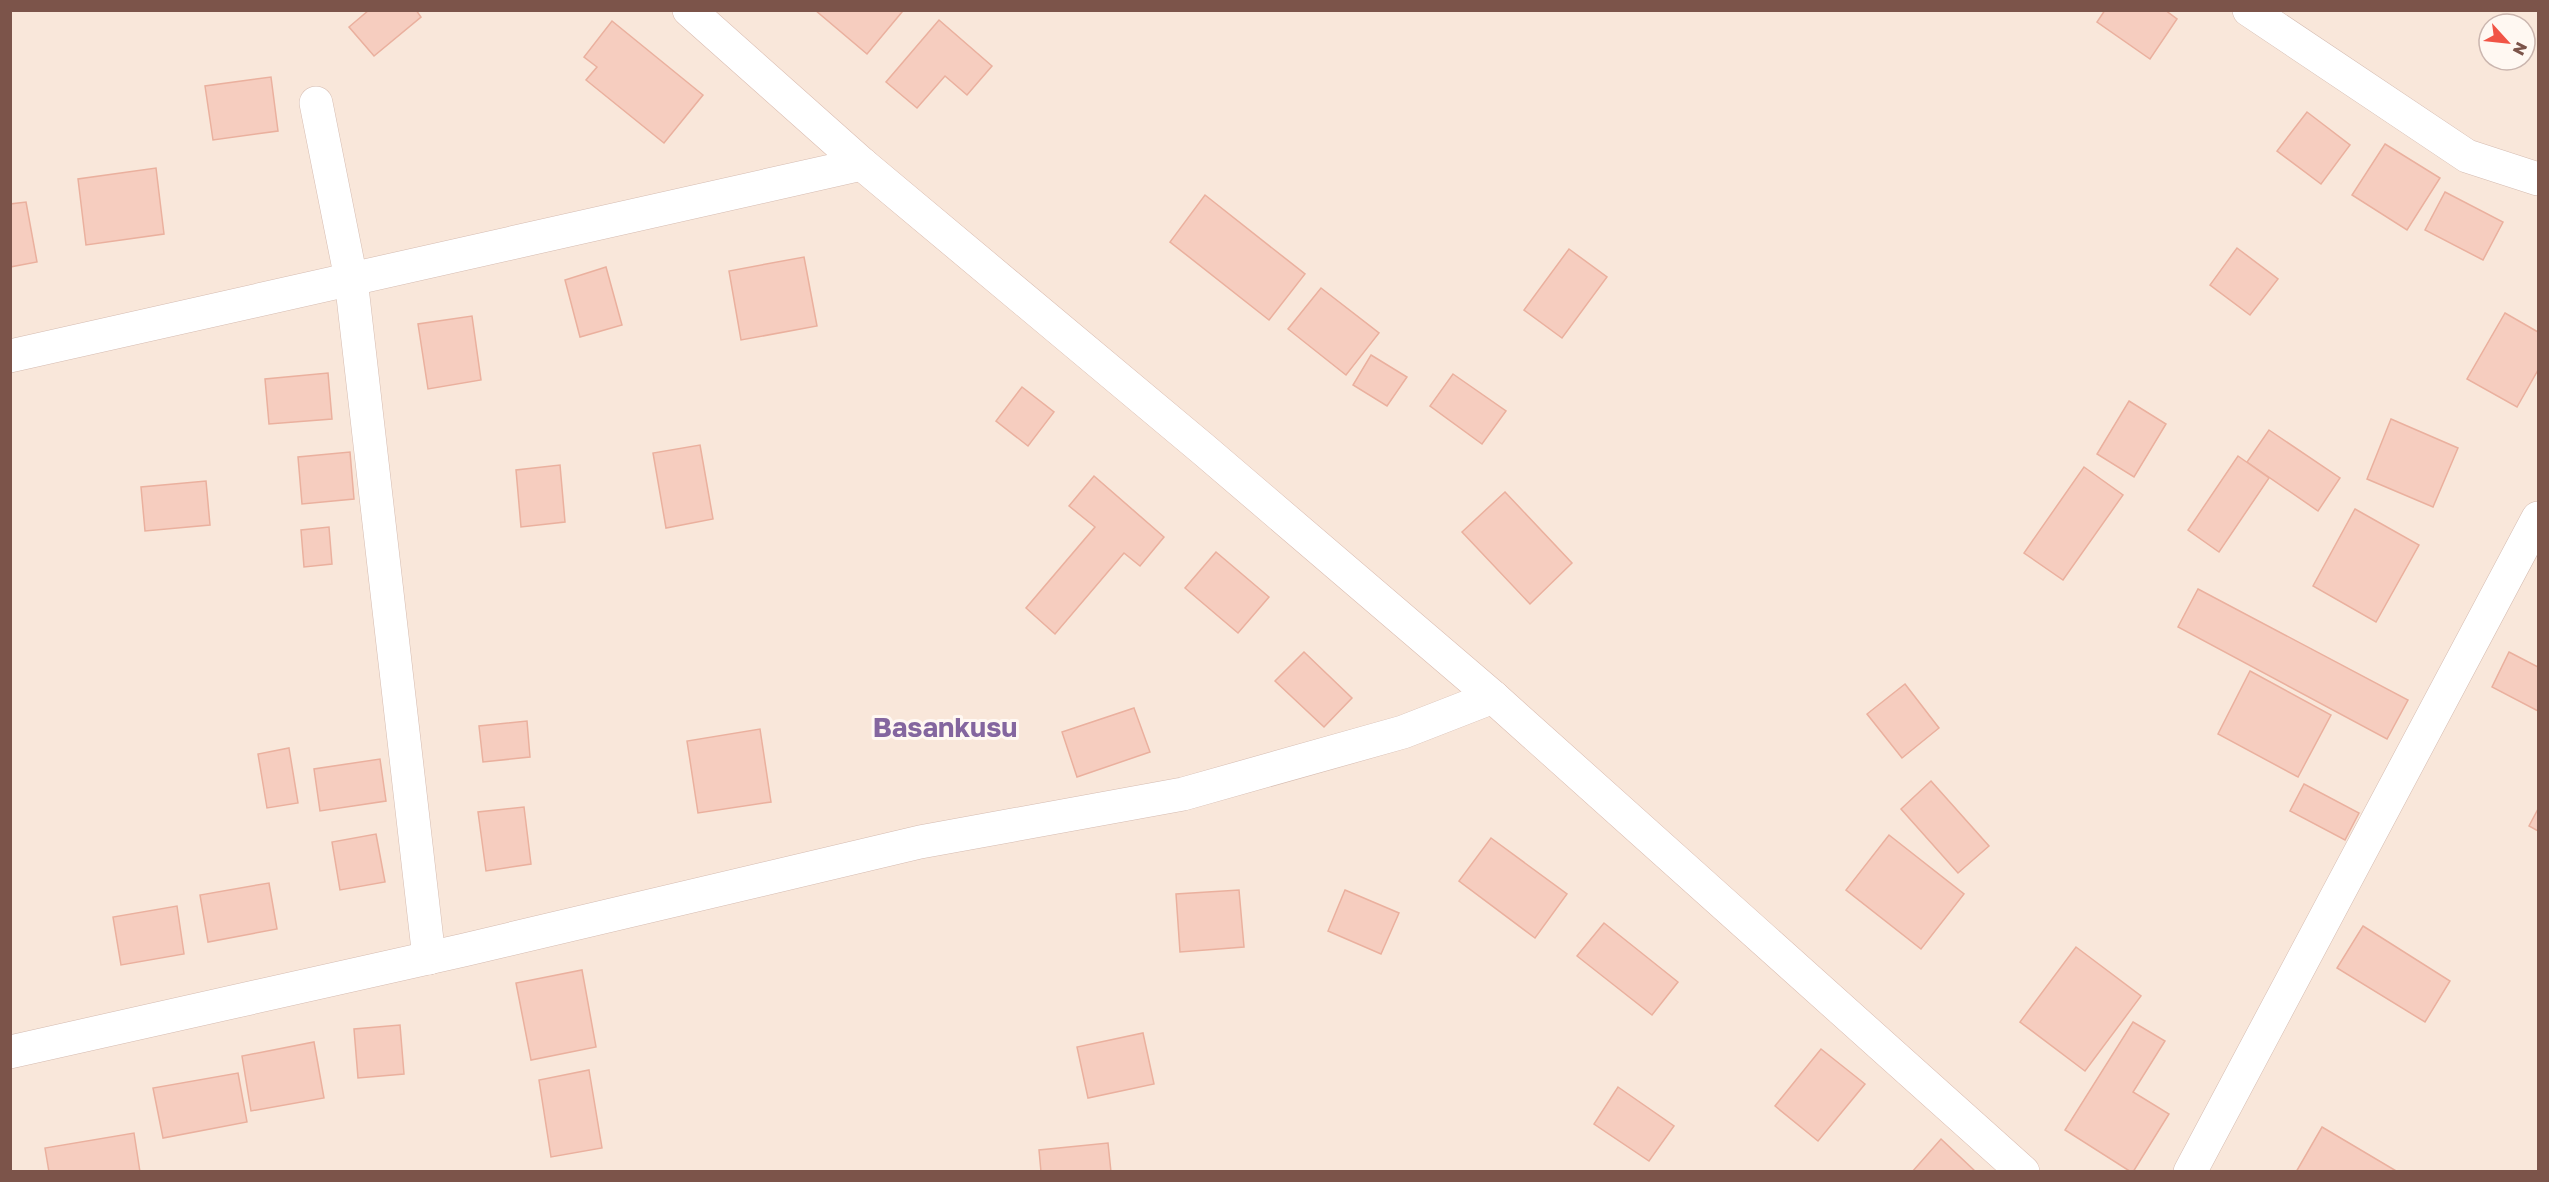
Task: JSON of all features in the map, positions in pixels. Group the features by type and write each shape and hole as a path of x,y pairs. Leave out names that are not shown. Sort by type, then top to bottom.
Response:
{"street":[{"path":"2249,10 2467,156 2538,179"},
{"path":"697,13 861,164 1203,449 1493,697 2023,1172"},
{"path":"316,103 351,279 429,958"},
{"path":"10,356 861,164"},
{"path":"2190,1172 2538,518"},
{"path":"10,1052 429,958 920,842 1183,794 1403,732 1493,697"}],"shaded area":[{"path":"11,11 2538,11 2538,1171 11,1171"}],"building":[{"path":"369,10 416,10 421,17 374,56 349,27"},
{"path":"815,10 900,10 902,12 867,54"},
{"path":"2105,10 2165,10 2177,19 2150,59 2097,22"},
{"path":"939,20 992,66 967,95 945,76 917,108 886,82"},
{"path":"612,21 703,95 664,143 586,80 597,67 584,57"},
{"path":"271,77 278,131 213,140 205,86"},
{"path":"2307,112 2350,145 2321,184 2277,151"},
{"path":"2385,144 2440,178 2407,230 2352,195"},
{"path":"156,168 164,234 86,245 78,179"},
{"path":"2445,192 2503,222 2483,260 2425,230"},
{"path":"1205,195 1305,274 1269,320 1170,242"},
{"path":"26,202 37,262 10,267 10,204"},
{"path":"2237,248 2278,279 2250,315 2210,285"},
{"path":"1569,249 1607,277 1562,338 1524,310"},
{"path":"804,257 817,326 741,340 729,271"},
{"path":"606,267 622,325 580,337 565,280"},
{"path":"1321,288 1379,333 1346,375 1288,329"},
{"path":"2505,313 2538,332 2538,370 2517,407 2467,379"},
{"path":"472,316 481,380 428,389 418,324"},
{"path":"1371,355 1407,377 1387,406 1353,385"},
{"path":"328,373 332,419 269,424 265,379"},
{"path":"1453,374 1506,411 1482,444 1430,406"},
{"path":"1022,387 1054,412 1028,446 996,421"},
{"path":"2129,401 2166,424 2134,477 2097,454"},
{"path":"2391,419 2458,448 2433,507 2367,479"},
{"path":"2269,430 2340,478 2318,511 2247,462"},
{"path":"700,445 713,519 666,528 653,453"},
{"path":"350,452 354,499 302,504 298,457"},
{"path":"2238,456 2269,478 2219,552 2188,530"},
{"path":"560,465 565,522 521,527 516,470"},
{"path":"2084,467 2123,495 2063,580 2024,553"},
{"path":"1094,476 1164,537 1140,566 1124,553 1055,634 1026,608 1095,527 1069,506"},
{"path":"206,481 210,525 145,531 141,487"},
{"path":"1505,492 1572,563 1530,604 1462,532"},
{"path":"2355,509 2419,545 2376,622 2313,586"},
{"path":"329,527 332,564 304,567 301,530"},
{"path":"1216,552 1269,597 1238,633 1185,588"},
{"path":"2198,589 2408,700 2387,739 2178,627"},
{"path":"1304,652 1352,698 1324,727 1275,681"},
{"path":"2509,652 2538,667 2538,711 2492,687"},
{"path":"2250,671 2331,715 2298,777 2218,734"},
{"path":"1905,684 1939,728 1902,758 1867,714"},
{"path":"1134,708 1150,752 1077,777 1062,732"},
{"path":"527,721 530,757 483,762 479,726"},
{"path":"760,729 771,802 698,813 687,741"},
{"path":"289,748 298,803 267,808 258,754"},
{"path":"380,759 386,801 320,811 314,769"},
{"path":"1931,781 1989,846 1958,873 1901,809"},
{"path":"2304,784 2359,813 2345,840 2290,811"},
{"path":"524,807 531,864 486,871 478,812"},
{"path":"2538,809 2538,831 2529,826"},
{"path":"376,834 385,882 340,890 332,842"},
{"path":"1889,835 1964,894 1921,949 1846,890"},
{"path":"1491,838 1567,894 1535,938 1459,881"},
{"path":"269,883 277,929 208,942 200,895"},
{"path":"1239,890 1244,947 1180,952 1176,894"},
{"path":"1345,890 1399,913 1381,954 1328,931"},
{"path":"177,906 184,954 121,965 113,917"},
{"path":"1604,923 1678,982 1652,1015 1577,956"},
{"path":"2363,926 2450,981 2425,1022 2337,968"},
{"path":"2076,947 2141,996 2085,1071 2020,1022"},
{"path":"582,970 596,1047 531,1060 516,983"},
{"path":"2133,1022 2165,1041 2133,1092 2169,1114 2131,1172 2065,1130"},
{"path":"400,1025 404,1074 358,1078 354,1029"},
{"path":"1143,1033 1154,1084 1088,1098 1077,1047"},
{"path":"314,1042 324,1098 251,1111 242,1056"},
{"path":"1821,1049 1865,1084 1818,1141 1775,1106"},
{"path":"589,1070 602,1148 551,1157 539,1080"},
{"path":"238,1073 247,1122 163,1138 153,1088"},
{"path":"1618,1087 1674,1126 1649,1161 1594,1124"},
{"path":"2322,1127 2398,1172 2296,1172"},
{"path":"134,1133 140,1172 49,1172 45,1148"},
{"path":"1941,1139 1976,1172 1912,1172"},
{"path":"1108,1143 1111,1172 1041,1172 1039,1150"}],"district":[{"name":"Basankusu","path":"945,728"}]}
